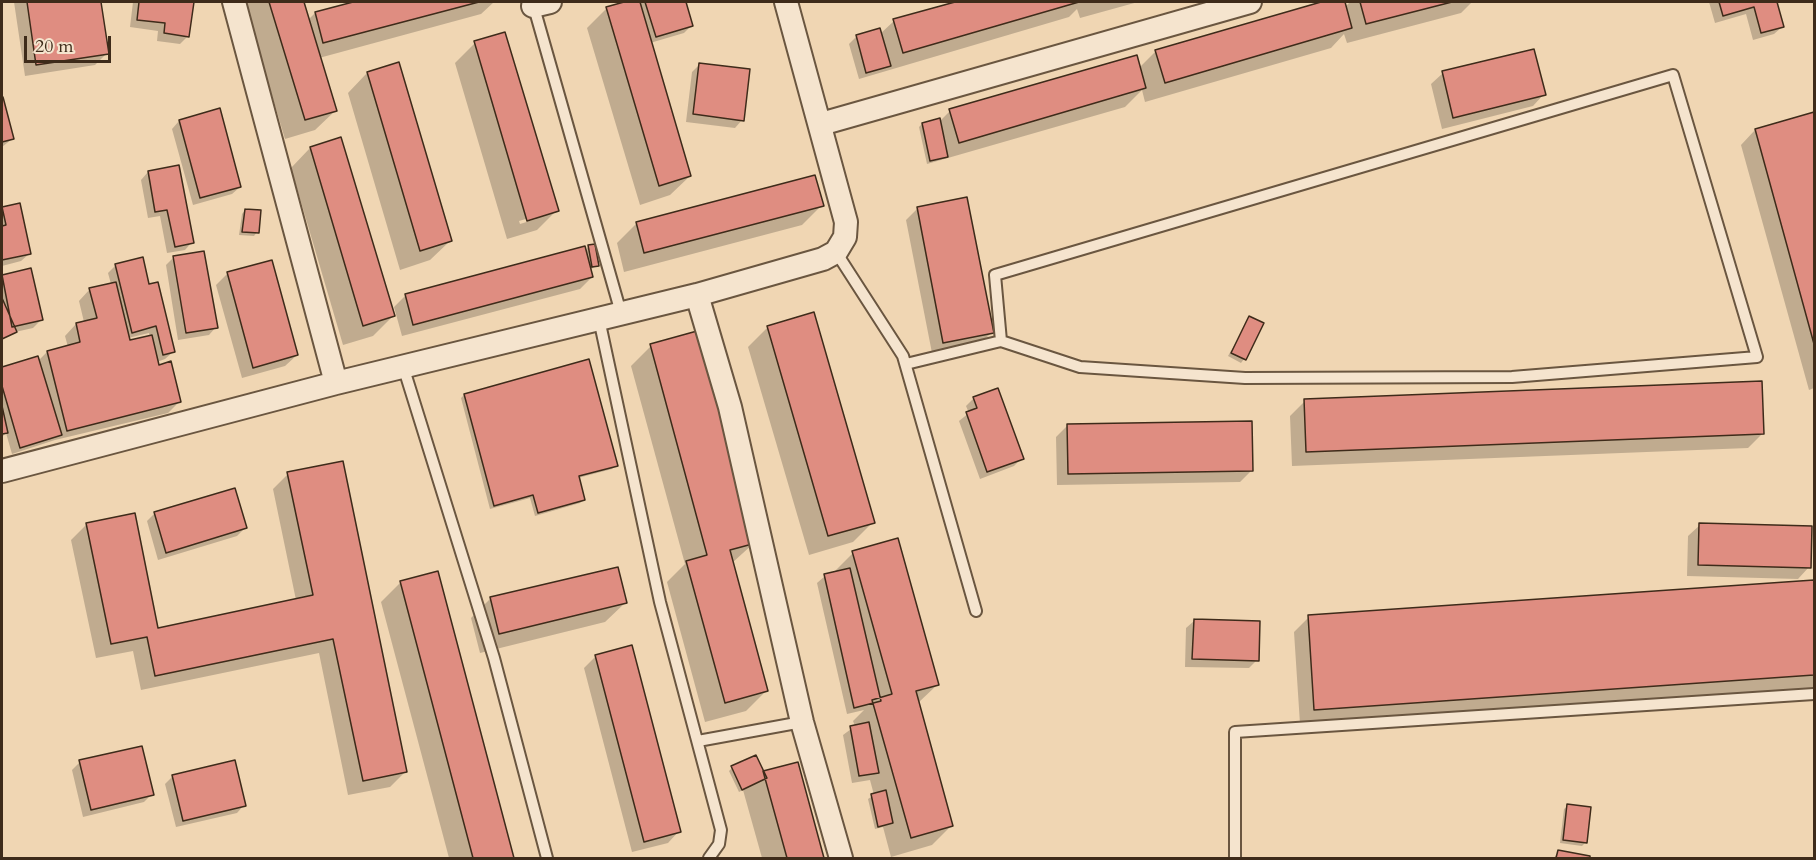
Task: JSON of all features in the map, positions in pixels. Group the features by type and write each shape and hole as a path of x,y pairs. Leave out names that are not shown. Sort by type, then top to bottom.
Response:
{"street":[{"path":"234,2 336,383"},
{"path":"2,471 403,366 697,296 823,259 836,252 845,237 846,222 786,2"},
{"path":"820,124 1250,2"},
{"path":"697,296 730,407 802,722 841,858"}],"lane":[{"path":"538,3 621,313"},
{"path":"906,364 1001,341 1080,367 1245,378 1512,377 1757,357 1674,75 995,274 1001,341"},
{"path":"836,252 906,364 976,611"},
{"path":"598,319 660,602 721,830 719,844 710,858"},
{"path":"403,366 494,657 547,858"},
{"path":"1236,858 1235,732 1815,694"},
{"path":"698,741 802,722"},
{"path":"719,844 724,858"}],"building":[{"path":"27,2 101,2 109,54 36,65"},
{"path":"139,2 194,2 189,37 164,33 165,23 137,20"},
{"path":"269,2 304,2 337,111 305,120"},
{"path":"353,2 479,2 323,43 315,12"},
{"path":"624,2 640,2 691,176 659,186 606,7"},
{"path":"645,2 686,2 693,26 656,37"},
{"path":"955,2 1079,2 903,53 893,19"},
{"path":"1321,2 1345,2 1352,28 1165,83 1155,50"},
{"path":"1360,2 1452,2 1366,24"},
{"path":"1719,2 1777,2 1784,27 1761,33 1754,7 1723,16"},
{"path":"880,28 891,66 866,73 856,35"},
{"path":"505,32 559,211 527,221 474,41"},
{"path":"1534,49 1546,95 1453,118 1442,71"},
{"path":"1137,55 1146,88 959,143 949,109"},
{"path":"399,62 452,241 420,251 367,72"},
{"path":"699,63 750,69 744,121 693,114"},
{"path":"2,98 14,139 2,142"},
{"path":"220,108 241,187 200,198 179,120"},
{"path":"1814,112 1814,344 1755,129"},
{"path":"940,118 948,157 930,161 922,123"},
{"path":"341,137 395,316 363,326 310,147"},
{"path":"179,165 194,243 175,247 167,210 155,212 148,171"},
{"path":"815,175 824,206 644,253 636,222"},
{"path":"967,197 994,333 943,343 917,207"},
{"path":"20,203 31,254 2,260 2,226 6,225 2,207"},
{"path":"245,209 261,210 259,233 242,232"},
{"path":"595,244 599,266 592,267 588,245"},
{"path":"585,246 593,277 413,325 405,294"},
{"path":"204,251 218,328 186,333 173,256"},
{"path":"143,257 149,284 158,282 175,352 163,355 156,326 132,333 115,264"},
{"path":"272,260 298,355 253,368 227,272"},
{"path":"31,268 43,320 12,327 2,275"},
{"path":"116,282 130,340 152,335 159,365 171,361 181,402 67,431 47,351 80,342 76,323 97,318 89,288"},
{"path":"2,298 17,332 2,339"},
{"path":"814,312 875,523 828,536 767,326"},
{"path":"1249,316 1264,323 1246,360 1231,353"},
{"path":"697,331 756,543 730,550 768,691 725,703 686,561 707,555 650,344"},
{"path":"38,356 62,435 20,448 2,386 2,367"},
{"path":"589,359 618,466 579,476 585,500 538,513 533,495 494,506 464,394"},
{"path":"1762,381 1764,434 1306,452 1304,399"},
{"path":"998,388 1024,459 987,472 966,412 977,408 973,397"},
{"path":"2,406 8,433 2,434"},
{"path":"1252,421 1253,471 1068,474 1067,424"},
{"path":"343,461 407,772 363,781 333,639 155,676 147,637 111,644 86,523 135,513 158,628 313,595 287,472"},
{"path":"235,488 247,528 166,553 154,512"},
{"path":"1699,523 1812,526 1811,568 1698,565"},
{"path":"898,538 939,685 916,691 953,826 911,838 872,700 892,694 852,551"},
{"path":"618,567 627,603 499,634 490,597"},
{"path":"850,568 881,701 854,708 824,574"},
{"path":"438,571 514,858 473,858 400,581"},
{"path":"1814,580 1814,675 1314,710 1308,615"},
{"path":"1194,619 1260,621 1259,661 1192,659"},
{"path":"632,645 681,832 644,842 595,655"},
{"path":"869,722 879,773 859,776 850,726"},
{"path":"142,746 154,795 91,810 79,760"},
{"path":"756,755 767,778 742,790 731,766"},
{"path":"235,760 246,806 183,821 172,775"},
{"path":"798,762 824,858 787,858 763,771"},
{"path":"886,790 893,823 878,827 871,794"},
{"path":"1567,804 1591,807 1587,843 1563,840"},
{"path":"1558,850 1590,856 1590,858 1556,858"}]}
